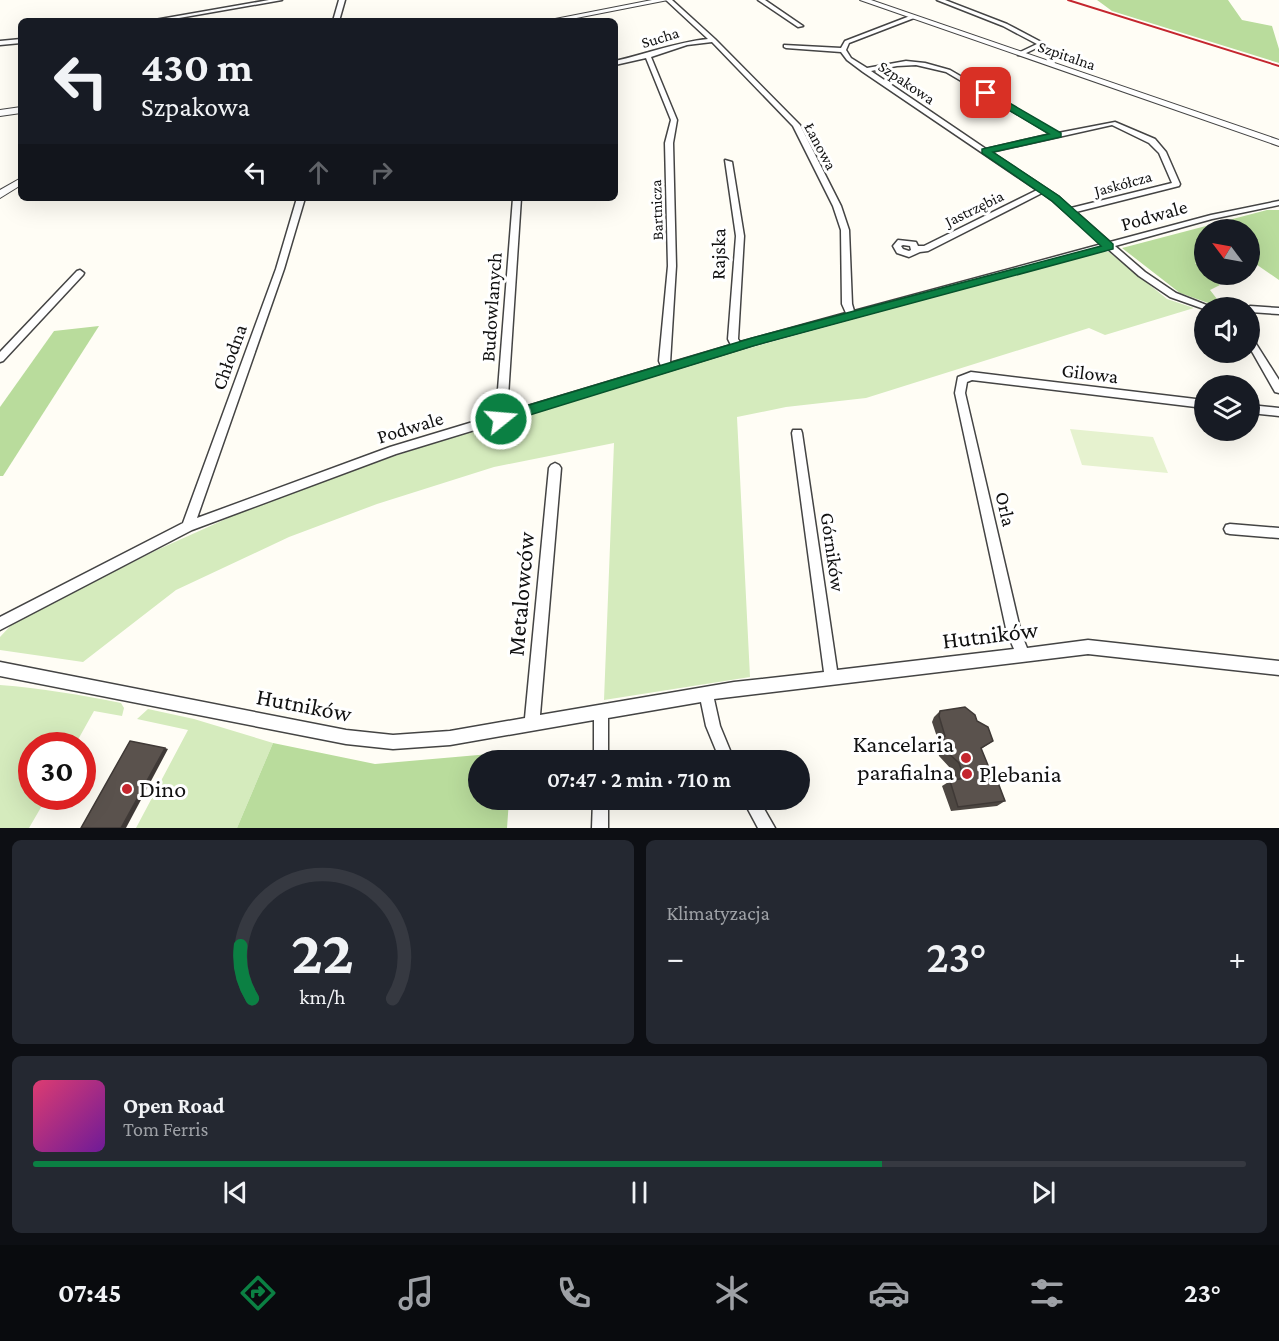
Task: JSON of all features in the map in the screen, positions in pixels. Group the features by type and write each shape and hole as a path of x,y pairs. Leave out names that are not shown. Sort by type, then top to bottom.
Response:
{"street":[{"path":"170,18 279,0"},
{"path":"337,18 342,0"},
{"path":"566,18 667,0"},
{"name":"Łanowa","path":"667,0 713,40 796,125 837,206 846,230 847,304 851,315"},
{"path":"761,0 800,26"},
{"name":"Szpitalna","path":"864,0 1279,145"},
{"path":"939,0 1005,25 1042,44 1020,54"},
{"name":"Szpakowa","path":"912,17 847,42 843,50 849,59 1043,190 1142,274 1173,295 1194,303"},
{"name":"Sucha","path":"618,62 648,56 686,43 713,40"},
{"path":"0,43 18,41"},
{"path":"786,46 843,50"},
{"name":"Bartnicza","path":"648,56 674,120 669,143 672,266 664,361 667,368"},
{"path":"865,70 902,62 933,66 948,71 1057,135"},
{"path":"0,113 18,110"},
{"name":"Jaskółcza","path":"985,151 1113,123 1129,128 1152,141 1157,146 1176,184 1070,211"},
{"name":"Rajska","path":"728,162 740,236 733,339 737,346"},
{"path":"0,195 18,183"},
{"name":"Jastrzębia","path":"917,249 925,249 1043,190"},
{"name":"Chłodna","path":"188,526 280,269 300,201"},
{"name":"Budowlanych","path":"501,419 517,201"},
{"name":"Podwale","path":"0,624 188,526 394,450 737,346 1211,218 1279,204"},
{"path":"0,358 80,273"},
{"path":"1260,310 1279,312"},
{"path":"1260,357 1279,388"},
{"name":"Gilowa","path":"971,376 1194,403"},
{"name":"Orla","path":"971,376 962,380 960,393 1014,633 1023,654"},
{"path":"1260,410 1279,412"},
{"name":"Górników","path":"797,434 831,676"},
{"name":"Metalowców","path":"532,723 555,468"},
{"path":"1230,529 1279,533"},
{"name":"Hutników","path":"0,669 346,737 393,742 450,738 734,689 1088,647 1279,668"},
{"path":"706,695 713,726 723,750"},
{"path":"601,712 601,750"},
{"path":"600,828 601,810"},
{"path":"757,810 767,828"}],"green space":[{"path":"1097,0 1228,0 1242,20 1272,26 1279,49 1279,63 1112,11"},
{"path":"1267,210 1279,210 1279,280 1260,267 1260,219 1233,219"},
{"path":"1194,229 1194,285 1220,285 1210,290 1215,297 1194,298 1180,293 1122,248"},
{"path":"1100,251 1109,252 1167,299 1194,308 1105,335 1089,328 866,398 786,407 737,417 750,677 604,700 614,443 494,467 377,504 289,537 176,590 83,662 0,650 0,637 14,622 157,550 248,509 310,485 448,438 695,363"},
{"path":"99,326 3,476 0,476 0,407 54,331"},
{"path":"1070,429 1153,437 1168,473 1082,465"},
{"path":"0,685 46,690 121,703 124,708 122,716 94,711 82,732 18,732 18,810 39,810 29,828 0,828"},
{"path":"148,709 194,719 273,743 237,828 136,828 188,730 137,719"},
{"path":"273,743 375,764 468,756 468,810 508,810 507,828 237,828"}],"building":[{"path":"965,707 975,715 977,721 988,727 993,741 981,748 1005,801 958,807 950,781 964,778 959,763 946,751 943,736 945,736 939,716 940,711"},
{"name":"Dino","path":"130,741 165,748 121,828 81,828 91,810 96,810 96,801"}],"railway":[{"path":"1068,0 1279,66"}],"place":[{"name":"Kancelaria parafialna","path":"966,758"},
{"name":"Plebania","path":"967,774"},
{"name":"Dino","path":"127,789"}],"route":[{"path":"501,419 752,342 1089,250 1109,247 1056,199 985,151 1057,135 986,93"}]}
